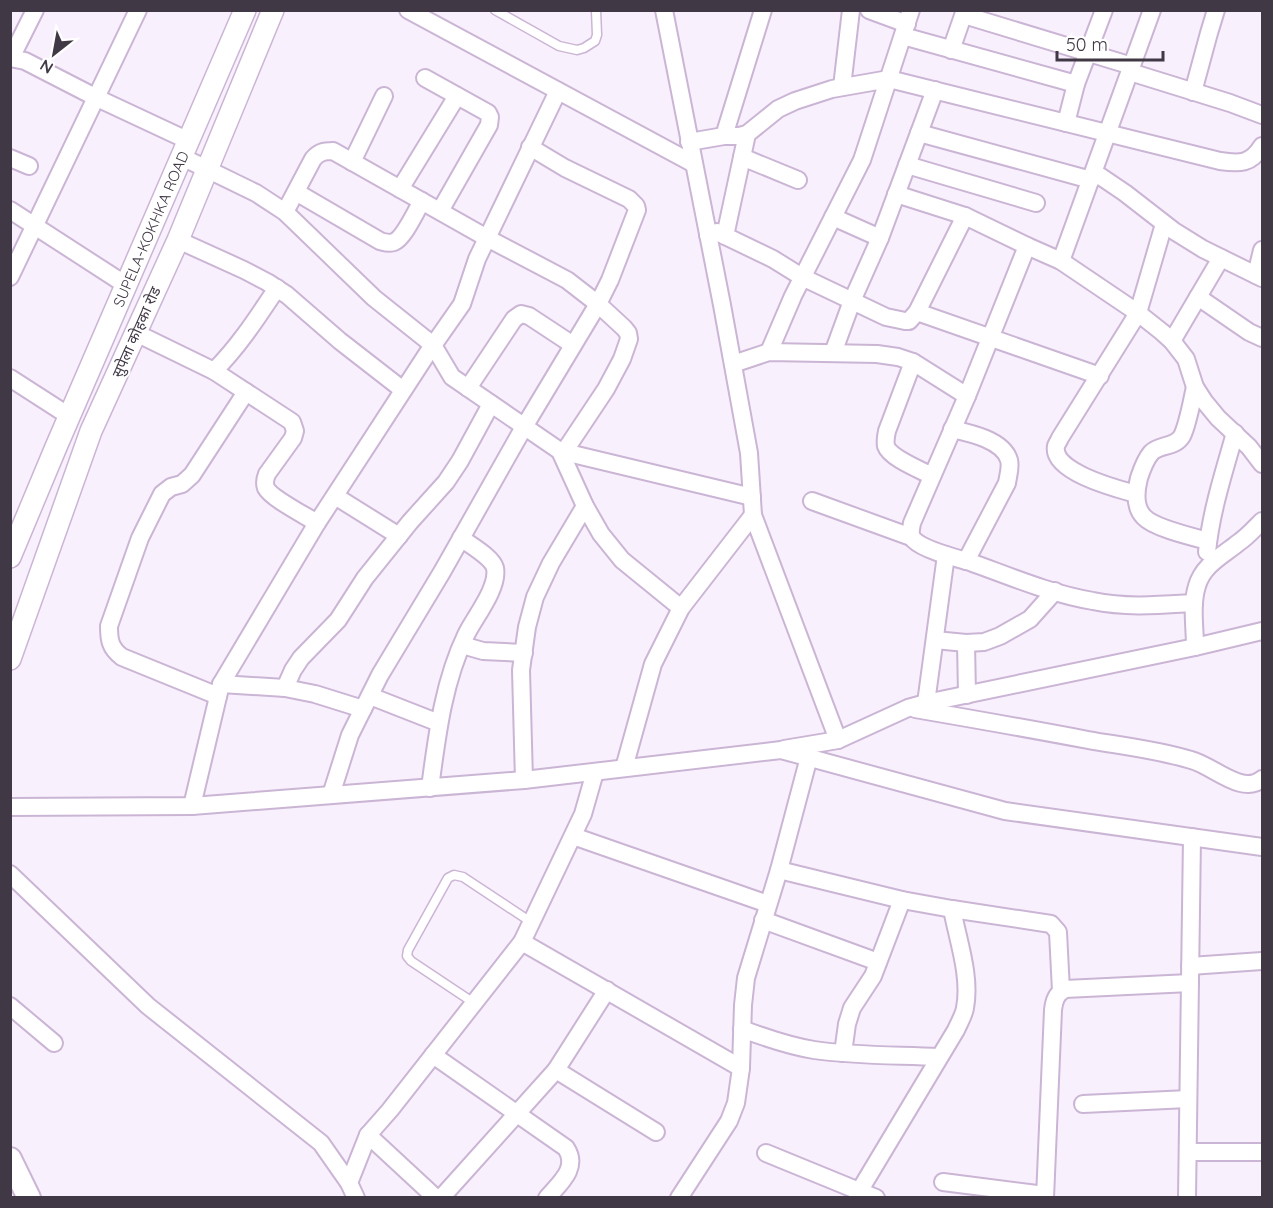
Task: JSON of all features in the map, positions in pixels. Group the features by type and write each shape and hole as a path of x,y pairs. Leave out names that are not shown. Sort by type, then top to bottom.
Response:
{"main road":[{"path":"10,1159 29,1197"}],"street":[{"path":"35,10 11,58 26,61 97,98 185,149 206,169 256,194 285,212 374,298 433,345 452,377 524,427 562,451 752,497"},
{"path":"10,277 138,10"},
{"name":"SUPELA-KOKHKA ROAD","path":"10,557 245,10"},
{"name":"सुपेला कोहका रोड","path":"10,659 91,431 178,240 273,10"},
{"path":"408,10 694,164"},
{"path":"664,10 694,164 717,236 733,364 749,453 753,515 838,740"},
{"path":"724,136 763,10"},
{"path":"842,87 851,10"},
{"path":"869,10 907,23 951,50 1076,84"},
{"path":"1066,123 1076,84 1104,10"},
{"path":"1061,261 1152,10"},
{"path":"1194,92 1216,10"},
{"path":"951,50 965,13 1088,52 1263,115"},
{"path":"769,352 802,277 862,160 907,23"},
{"path":"425,78 488,113 491,121 440,211"},
{"path":"689,142 747,134 778,109 795,101 842,87 889,79 1236,164 1255,157 1263,146"},
{"path":"833,353 852,301 880,238 935,90"},
{"path":"192,806 219,690 318,523 403,390 462,304 477,259 558,91"},
{"path":"352,162 384,96"},
{"path":"400,189 457,96"},
{"path":"919,133 1092,176 1125,193 1184,237 1259,277 1263,250"},
{"path":"717,236 742,158 747,134"},
{"path":"331,795 350,735 380,675 598,304 634,221 637,210 629,199 580,176 531,147"},
{"path":"285,212 313,159 321,151 333,152 567,280 598,304 624,328 629,339 622,359 606,389 562,451"},
{"path":"10,158 29,166"},
{"path":"742,158 798,180"},
{"path":"907,165 1036,203"},
{"path":"296,192 380,241 391,243 400,237 422,201"},
{"path":"896,194 966,216 1061,261 1138,313 1172,341 1186,359 1195,387 1204,401 1263,464"},
{"path":"10,210 126,285"},
{"path":"833,216 880,238"},
{"path":"717,236 773,259 802,277 886,317 909,321 917,312 966,216"},
{"path":"1136,494 1077,474 1064,464 1056,448 1138,313 1164,224"},
{"path":"178,240 277,288 403,390"},
{"path":"1027,246 967,396 912,523 910,531 912,537 925,547 946,555 1055,591 1093,601 1133,606 1194,603"},
{"path":"1172,341 1221,258"},
{"path":"214,371 247,334 277,288"},
{"path":"1198,297 1249,332 1263,338"},
{"path":"917,312 1100,376"},
{"path":"468,388 514,319 521,314 529,316 573,345"},
{"path":"136,333 214,371 292,422 295,431 293,438 267,474 265,485 272,495 318,523"},
{"path":"733,364 769,352 877,354 913,362 967,396"},
{"path":"913,362 885,442 886,448 899,459 932,476"},
{"path":"10,378 69,416"},
{"path":"1195,387 1181,437 1171,445 1154,450 1150,454 1141,473 1136,494 1144,517 1155,524 1208,541"},
{"path":"246,392 192,475 182,484 171,487 162,494 140,538 109,626 111,646 122,657 219,690 285,688 366,703 439,723"},
{"path":"285,688 301,658 338,620 365,578 446,482 491,404"},
{"path":"952,429 981,437 993,443 1009,460 1007,483 966,561"},
{"path":"1205,571 1216,501 1235,433"},
{"path":"562,451 585,506 601,534 622,561 681,609"},
{"path":"335,496 399,536"},
{"path":"812,501 912,537"},
{"path":"524,780 521,670 527,627 535,597 551,563 585,506"},
{"path":"624,768 653,664 681,609 753,515"},
{"path":"1195,647 1194,603 1197,583 1217,557 1238,543 1263,521"},
{"path":"430,788 439,723 454,663 488,597 495,574 495,566 491,560 461,538"},
{"path":"926,703 946,555"},
{"path":"935,640 984,642 1000,636 1030,619 1055,591"},
{"path":"10,807 192,806 524,780 781,750 838,740 908,708 926,703 1263,631"},
{"path":"966,643 967,694"},
{"path":"462,645 483,651 524,653"},
{"path":"908,708 1192,760 1210,767 1227,778 1250,785 1263,779"},
{"path":"781,750 1005,811 1263,847"},
{"path":"679,1197 729,1121 736,1103 741,1068 742,1005 746,978 809,758"},
{"path":"353,1190 368,1135 522,942 583,813 595,772"},
{"path":"573,836 766,912 878,962"},
{"path":"1186,1197 1192,837"},
{"path":"778,870 902,900 1051,924 1058,932 1060,991 1054,1000 1053,1010 1045,1196 977,1192 943,1182"},
{"path":"10,874 148,1006 321,1143 353,1190"},
{"path":"843,1053 852,1008 873,976 902,900"},
{"path":"860,1190 956,1030 965,1010 965,971 952,909"},
{"path":"522,942 741,1068"},
{"path":"1060,991 1190,975 1263,961"},
{"path":"368,1135 438,1197 556,1070 607,990"},
{"path":"10,1006 54,1043"},
{"path":"742,1029 780,1043 814,1050 939,1057"},
{"path":"433,1054 566,1148 571,1155 566,1175 547,1197"},
{"path":"556,1070 656,1132"},
{"path":"1083,1104 1188,1099"},
{"path":"1188,1152 1263,1152"},
{"path":"766,1153 876,1197"}],"lane":[{"path":"495,10 559,46 577,50 595,41 598,25 596,10"},
{"path":"474,1003 407,956 408,950 448,878 454,874 463,877 531,922"}]}
